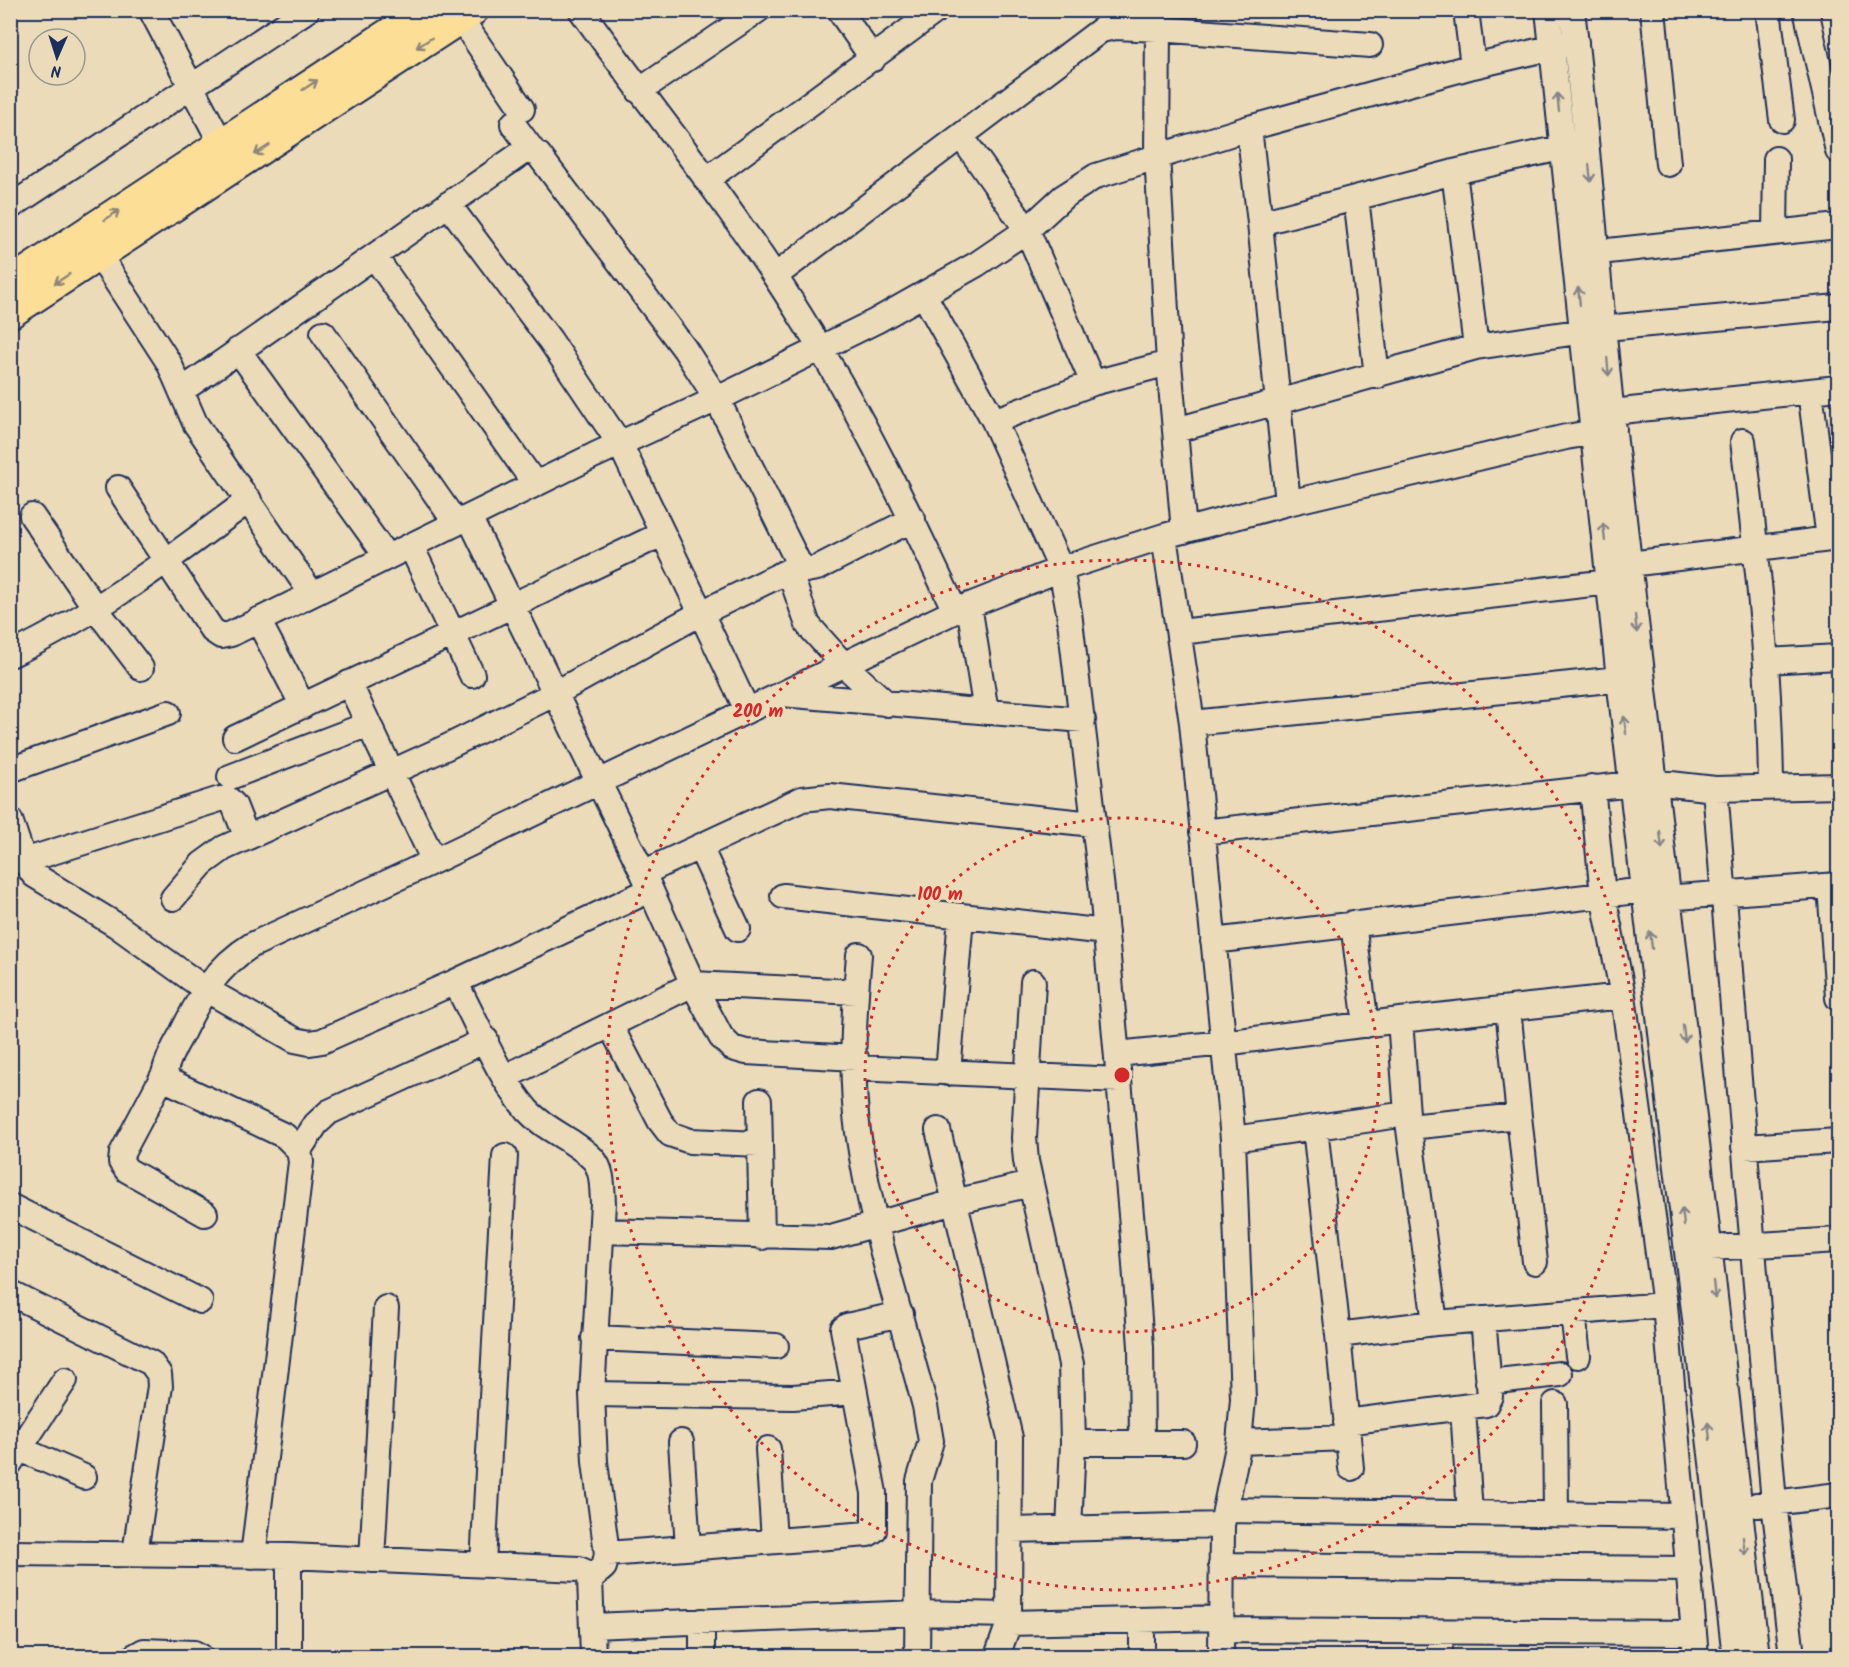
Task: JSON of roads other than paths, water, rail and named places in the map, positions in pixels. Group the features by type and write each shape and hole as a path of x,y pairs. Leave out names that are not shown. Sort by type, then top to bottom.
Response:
{"main road":[{"path":"10,282 425,10"},
{"path":"10,313 467,15"}],"street":[{"path":"151,10 221,142"},
{"path":"10,207 192,89 307,10"},
{"path":"581,10 775,276 821,348 962,608 986,712"},
{"path":"639,91 758,10"},
{"path":"839,10 873,59"},
{"path":"706,180 937,10"},
{"path":"1466,10 1473,66"},
{"path":"1548,10 1563,147 1606,424 1623,575 1653,896 1686,1146 1725,1477 1739,1506 1757,1656"},
{"path":"1572,10 1599,252 1593,329"},
{"path":"1653,10 1668,164"},
{"path":"1768,10 1782,120"},
{"path":"1806,10 1839,152"},
{"path":"467,15 533,151 538,154 684,348 717,399 798,562 806,570 817,568 913,519"},
{"path":"775,276 1101,30 1115,27 1158,28 1370,45"},
{"path":"1158,28 1157,155 1169,363 1176,430 1174,533 1180,632 1192,723 1233,1139 1243,1398 1239,1442 1223,1518 1221,1656"},
{"path":"118,488 212,630 221,636 231,634 535,484 717,399 924,295 977,264 1027,230 1083,182 1157,155 1249,128 1473,66 1576,42"},
{"path":"1249,128 1288,503"},
{"path":"961,136 1027,230 1093,383"},
{"path":"1260,223 1454,172 1586,142"},
{"path":"181,391 518,154 533,151"},
{"path":"1775,232 1776,159"},
{"path":"1454,172 1476,347"},
{"path":"1356,198 1377,376"},
{"path":"448,204 550,340 620,444 747,710"},
{"path":"1599,252 1839,226"},
{"path":"99,255 169,363 195,423 312,594"},
{"path":"374,256 535,484"},
{"path":"924,295 994,421 1061,569 1070,612 1106,932 1117,1053 1141,1347 1142,1443"},
{"path":"1176,430 1278,404 1476,347 1593,329 1839,307"},
{"path":"323,333 463,520 513,605 693,984 722,1037 732,1048 746,1052 948,1073 1119,1080"},
{"path":"238,350 387,557"},
{"path":"994,421 1093,383 1169,363"},
{"path":"205,1214 127,1170 121,1162 122,1153 164,1074 205,989 224,964 252,945 434,861 962,608 1061,569 1174,533 1606,424 1839,388"},
{"path":"1180,632 1623,575 1756,548 1834,539 1810,391"},
{"path":"1743,441 1767,661 1771,787"},
{"path":"10,655 54,634 96,609 168,561 249,500"},
{"path":"32,516 96,609 141,668"},
{"path":"234,738 662,534"},
{"path":"411,546 472,675"},
{"path":"1623,575 1619,679 1642,783"},
{"path":"173,898 211,856 393,774 556,693 701,613 790,576 808,625 843,664 887,704"},
{"path":"258,620 303,706"},
{"path":"1767,661 1839,657"},
{"path":"1192,723 1619,679"},
{"path":"349,683 434,861"},
{"path":"782,694 1083,720"},
{"path":"10,770 168,712"},
{"path":"230,777 369,724"},
{"path":"1202,832 1642,783 1715,789 1839,786"},
{"path":"1592,787 1603,895 1622,989 1665,1305 1695,1646"},
{"path":"1715,789 1774,1503 1792,1656"},
{"path":"10,820 24,861 45,883 116,925 205,989 296,1040 310,1043 322,1041 455,982 646,881 700,847 802,800 830,796 1093,824"},
{"path":"24,861 220,799 228,799 234,805 247,838"},
{"path":"700,847 738,928"},
{"path":"1213,941 1353,922 1603,895 1722,894 1834,886 1839,998"},
{"path":"783,896 1106,932"},
{"path":"592,1626 918,1612 1009,1619 1142,1620 1221,1624 1440,1645 1695,1646 1734,1651 1710,1248 1686,1146 1655,978 1653,896"},
{"path":"948,1073 960,917"},
{"path":"1353,922 1366,1025"},
{"path":"859,955 855,1063 858,1133 877,1223 925,1406 931,1441 919,1481 917,1656"},
{"path":"1117,1053 1224,1043 1400,1020 1508,1009 1622,989 1655,978"},
{"path":"455,982 505,1077 527,1109 545,1127 594,1160 602,1178 592,1394 595,1462 607,1554 604,1567 590,1579"},
{"path":"1033,982 1024,1138 1031,1184 1071,1364 1073,1443 1069,1529"},
{"path":"505,1077 693,984 856,992"},
{"path":"1508,1009 1535,1262"},
{"path":"1400,1020 1408,1121 1435,1323"},
{"path":"610,1025 660,1121 670,1134 690,1141 760,1144"},
{"path":"299,1150 316,1124 329,1112 486,1040"},
{"path":"164,1074 171,1082 285,1136 299,1150 301,1162 254,1556"},
{"path":"759,1101 762,1237"},
{"path":"1233,1139 1315,1128 1519,1116"},
{"path":"1315,1128 1351,1468"},
{"path":"938,1130 1010,1438 1009,1619 997,1656"},
{"path":"1744,1147 1839,1141"},
{"path":"483,1564 505,1156"},
{"path":"601,1231 831,1237 954,1202 1031,1184"},
{"path":"10,1206 200,1301"},
{"path":"1710,1248 1839,1240"},
{"path":"10,1293 151,1363 159,1374 160,1386 135,1554"},
{"path":"1338,1335 1435,1323 1665,1305"},
{"path":"372,1560 386,1308"},
{"path":"1574,1313 1578,1356"},
{"path":"607,1554 868,1534 874,1530 874,1492 843,1329 847,1326 901,1314"},
{"path":"1239,1442 1347,1430 1486,1404 1490,1396 1483,1319"},
{"path":"594,1338 776,1346"},
{"path":"1488,1382 1560,1374"},
{"path":"65,1380 15,1456 84,1477"},
{"path":"592,1394 793,1397 855,1392"},
{"path":"1555,1404 1556,1514"},
{"path":"1463,1409 1470,1513"},
{"path":"681,1442 688,1547"},
{"path":"1073,1443 1183,1443"},
{"path":"768,1449 774,1540"},
{"path":"1739,1506 1839,1495"},
{"path":"1010,1530 1069,1529 1223,1518 1470,1513 1682,1516"},
{"path":"10,1553 289,1556 579,1569 590,1579 592,1656"},
{"path":"289,1556 289,1656"},
{"path":"1221,1565 1689,1569"},
{"path":"1142,1620 1142,1656"},
{"path":"702,1622 702,1656"},
{"path":"135,1656 144,1651 194,1653 200,1656"}]}
